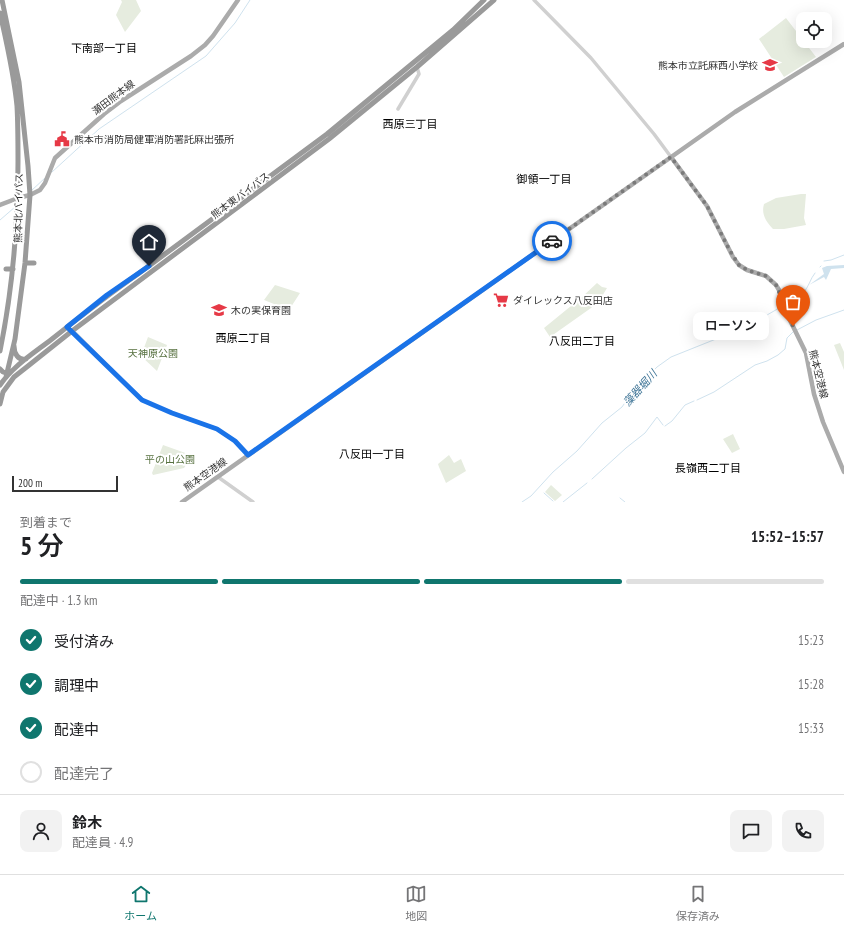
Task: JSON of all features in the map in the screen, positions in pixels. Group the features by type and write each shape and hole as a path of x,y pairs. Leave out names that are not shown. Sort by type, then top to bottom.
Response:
{"highway":[{"name":"熊本北バイパス","path":"2,0 22,106 30,195 25,263 14,343 3,392"},
{"name":"熊本東バイパス","path":"0,385 7,375 26,359 107,295 138,274 327,134 453,30 484,0"},
{"name":"熊本東バイパス","path":"0,404 3,392 21,371 72,331 322,144 417,67 494,0"},
{"name":"熊本北バイパス","path":"0,13 9,41 17,106 18,198 13,268 7,315 0,351"},
{"path":"25,263 34,263"},
{"path":"6,269 13,268"},
{"path":"14,343 15,354 21,359 26,359"},
{"path":"0,368 7,375 16,374 21,371"}],"main road":[{"name":"瀬田熊本線","path":"0,205 40,190 43,187 55,158 104,114 121,101 205,45 238,0"},
{"name":"熊本空港線","path":"182,502 758,96 844,44"},
{"name":"熊本空港線","path":"671,157 707,206 730,251 739,265 747,270 766,276 776,285 785,310 806,353 814,394 823,422 844,472"}],"street":[{"path":"534,0 591,58 654,134 671,157"},
{"path":"398,109 419,74 417,67"},
{"path":"67,327 142,400 172,413 217,429 235,441 248,455"},
{"path":"218,477 253,502"}],"green space":[{"path":"121,0 136,0 141,11 125,32 116,15 122,2"},
{"path":"786,18 796,31 796,48 809,48 816,57 784,77 759,39"},
{"path":"806,194 804,218 806,225 784,229 773,229 765,218 763,211 764,204 776,198"},
{"path":"597,283 602,287 607,288 601,298 591,308 550,337 544,328"},
{"path":"275,285 300,293 289,310 264,300"},
{"name":"天神原公園","path":"148,337 167,345 157,371 141,356"},
{"path":"840,343 844,352 844,370 834,345"},
{"path":"733,434 740,449 732,453 723,439"},
{"name":"平の山公園","path":"163,445 191,455 192,457 184,468 153,475 152,473"},
{"path":"449,455 454,463 461,459 466,471 446,483 438,464"},
{"path":"551,485 562,495 555,501 545,492"}],"water":[{"path":"844,265 844,268 831,269 826,280 824,277 809,285 824,274 822,268 827,266"}],"waterway":[{"path":"52,172 99,129 206,56 235,23 250,0"},
{"path":"31,191 45,178"},
{"path":"0,220 15,207"},
{"name":"藻器堀川","path":"824,261 844,255"},
{"name":"藻器堀川","path":"786,303 803,293 815,273"},
{"name":"藻器堀川","path":"522,502 531,496 553,472 577,451 602,423 622,407 631,394 657,367 671,357 746,327 781,307"},
{"path":"797,330 816,320 844,310"},
{"path":"697,400 714,392 755,365 778,355 785,349 787,338 794,331"},
{"path":"665,426 672,421 685,405 694,401"},
{"path":"592,479 645,433 657,417 663,425"},
{"path":"563,502 587,483"},
{"path":"544,493 553,501"},
{"path":"620,498 625,502"}],"way so far":[{"path":"552,241 671,157 707,206 733,257 739,265 742,268 766,276 776,285 785,310 793,326"}],"place":[{"name":"熊本市立託麻西小学校","path":"770,65"},
{"name":"熊本市消防局健軍消防署託麻出張所","path":"62,139"},
{"name":"ダイレックス八反田店","path":"501,300"},
{"name":"木の実保育園","path":"219,310"},
{"name":"ローソン","path":"793,326"}],"district":[{"name":"下南部一丁目","path":"104,48"},
{"name":"西原三丁目","path":"410,124"},
{"name":"御領一丁目","path":"544,179"},
{"name":"西原二丁目","path":"243,338"},
{"name":"八反田二丁目","path":"582,341"},
{"name":"八反田一丁目","path":"372,454"},
{"name":"長嶺西二丁目","path":"708,468"}],"route":[{"path":"149,266 107,295 67,327 142,400 172,413 217,429 235,441 248,455 552,241"}]}
